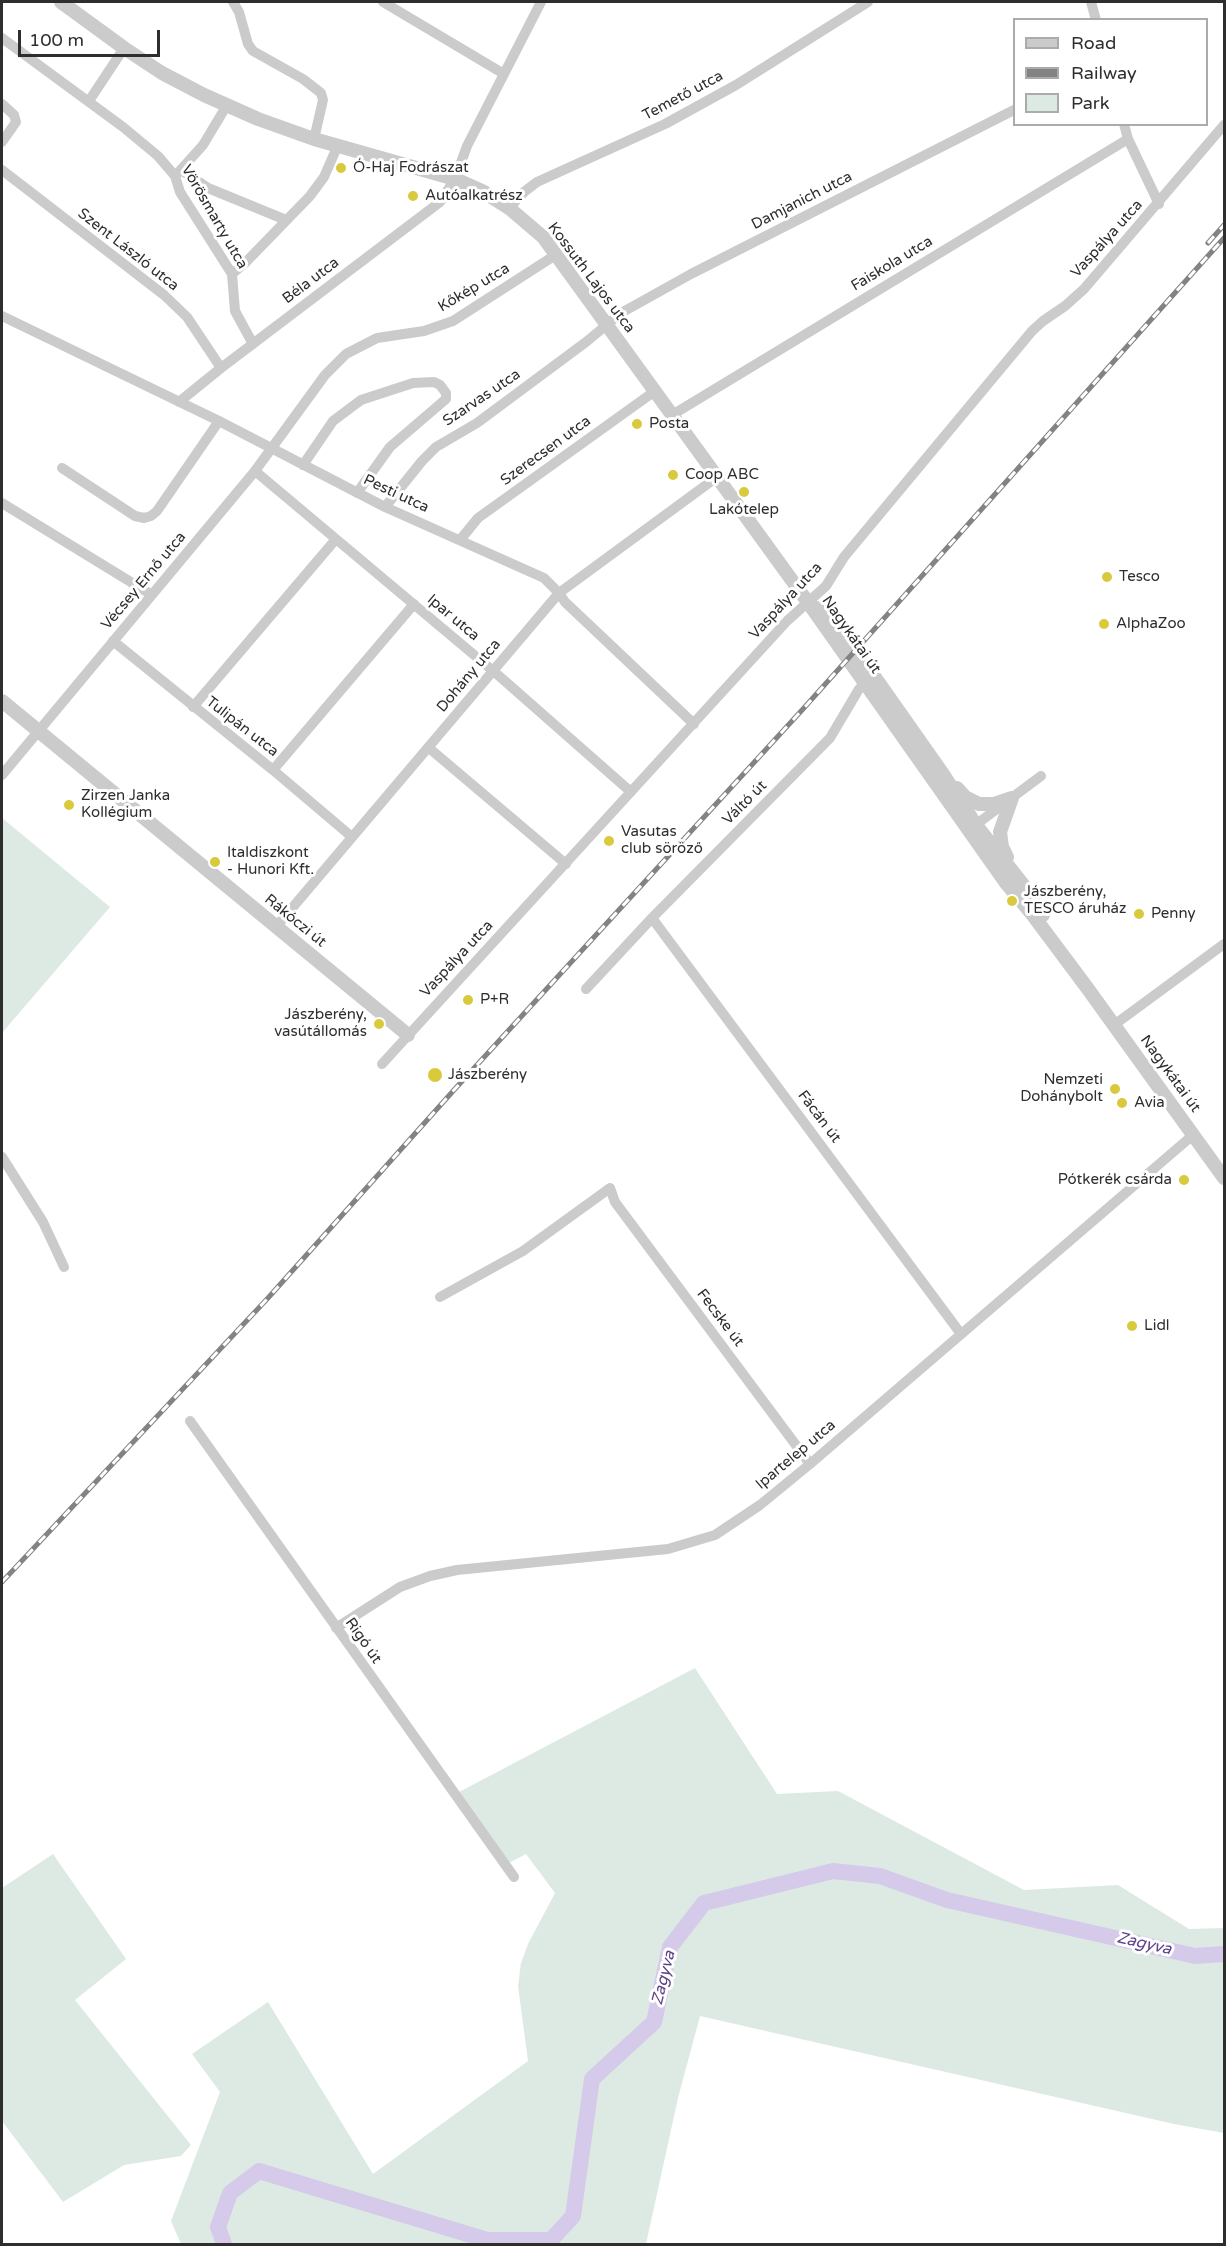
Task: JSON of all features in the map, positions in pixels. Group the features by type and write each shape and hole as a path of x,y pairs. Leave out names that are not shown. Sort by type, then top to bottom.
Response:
{"street":[{"path":"233,2 239,12 248,44 253,51 303,79 321,93 323,100 314,139"},
{"path":"383,2 504,74"},
{"name":"Temető utca","path":"509,208 537,182 665,124 736,85 868,2"},
{"path":"1090,2 1095,18"},
{"name":"Béla utca","path":"179,402 440,202 455,179 467,146 538,3"},
{"name":"Kossuth Lajos utca","path":"69,4 124,48 162,73 227,105 314,139 455,179 484,192 509,208 543,237 557,254 807,602"},
{"name":"Vörösmarty utca","path":"2,38 89,101 178,173 180,192 232,274 235,311 253,344"},
{"path":"89,101 124,48"},
{"path":"2,104 14,115 15,122 2,142"},
{"path":"227,105 204,145 178,173 286,220"},
{"name":"Damjanich utca","path":"606,325 621,313 691,274 1013,112"},
{"name":"Vaspálya utca","path":"382,1064 787,621 826,585 844,557 1032,331 1084,289 1159,204 1224,125"},
{"path":"1125,126 1128,139 1159,204"},
{"name":"Faiskola utca","path":"672,415 1128,139"},
{"path":"232,274 310,196 324,177 338,145"},
{"name":"Szent László utca","path":"2,170 164,295 187,317 221,368"},
{"name":"Kőkép utca","path":"272,448 325,375 346,354 377,338 424,331 453,321 557,254"},
{"name":"Pesti utca","path":"2,316 219,421 385,507 544,578 565,602 694,724"},
{"name":"Szarvas utca","path":"385,507 436,447 477,423 606,325"},
{"path":"303,465 333,422 361,400 413,383 434,382 440,385 446,393 446,399 390,447 357,493"},
{"name":"Szerecsen utca","path":"460,540 478,518 655,391"},
{"path":"62,468 135,516 144,518 151,516 157,511 219,421"},
{"name":"Vécsey Ernő utca","path":"2,775 272,448"},
{"name":"Ipar utca","path":"255,471 414,604 631,792"},
{"name":"Dohány utca","path":"276,927 559,593 717,477"},
{"path":"2,503 152,595"},
{"path":"193,707 336,539"},
{"name":"Nagykátai út","path":"807,602 972,828 1021,882 1088,989"},
{"name":"Nagykátai út","path":"807,602 834,622 855,649 943,774 1005,883 1032,914 1088,989 1224,1178"},
{"path":"273,770 414,604"},
{"name":"Tulipán utca","path":"113,641 352,837"},
{"name":"Váltó út","path":"586,988 830,738 859,689 865,683"},
{"name":"Rákóczi út","path":"2,701 408,1035"},
{"path":"429,748 566,864"},
{"path":"943,774 965,797 979,804 994,804 1012,798"},
{"path":"972,828 1041,776"},
{"path":"1012,798 1000,832 1002,847 1021,882"},
{"name":"Fácán út","path":"652,918 961,1334"},
{"path":"1114,1025 1224,944"},
{"name":"Ipartelep utca","path":"336,1628 400,1587 430,1575 457,1570 668,1549 715,1535 760,1505 810,1464 1193,1135"},
{"path":"2,1157 43,1222 64,1267"},
{"name":"Fecske út","path":"440,1297 523,1251 610,1188 615,1202 810,1464"},
{"name":"Rigó út","path":"190,1420 514,1877"}],"green space":[{"path":"2,818 110,907 2,1033"},
{"path":"695,1668 777,1794 838,1791 1024,1890 1118,1885 1189,1929 1224,1928 1224,2133 1174,2124 700,2016 678,2098 646,2244 181,2244 171,2221 220,2092 192,2054 268,2002 373,2174 528,2061 518,1986 521,1963 528,1944 555,1893 526,1854 507,1864 459,1792"},
{"path":"53,1854 126,1959 75,2000 191,2145 181,2156 124,2165 63,2202 2,2121 2,1888"}],"waterway":[{"name":"Zagyva","path":"224,2244 218,2227 230,2193 259,2171 487,2240 551,2240 573,2216 592,2079 654,2022 670,1947 704,1903 833,1871 880,1876 947,1900 1195,1956 1224,1954"}],"railway":[{"path":"1208,243 1224,225"},
{"path":"2,1582 268,1298 454,1090 803,709 1224,238"}],"place":[{"name":"Ó-Haj Fodrászat","path":"341,168"},
{"name":"Autóalkatrész","path":"413,196"},
{"name":"Posta","path":"637,424"},
{"name":"Coop ABC","path":"673,475"},
{"name":"Lakótelep","path":"744,492"},
{"name":"Tesco","path":"1107,577"},
{"name":"AlphaZoo","path":"1104,624"},
{"name":"Zirzen Janka Kollégium","path":"69,805"},
{"name":"Vasutas club söröző","path":"609,841"},
{"name":"Italdiszkont - Hunori Kft.","path":"215,862"},
{"name":"Jászberény, TESCO áruház","path":"1012,901"},
{"name":"Penny","path":"1139,914"},
{"name":"P+R","path":"468,1000"},
{"name":"Jászberény, vasútállomás","path":"379,1024"},
{"name":"Jászberény","path":"435,1075"},
{"name":"Nemzeti Dohánybolt","path":"1115,1089"},
{"name":"Avia","path":"1122,1103"},
{"name":"Pótkerék csárda","path":"1184,1180"},
{"name":"Lidl","path":"1132,1326"}]}
